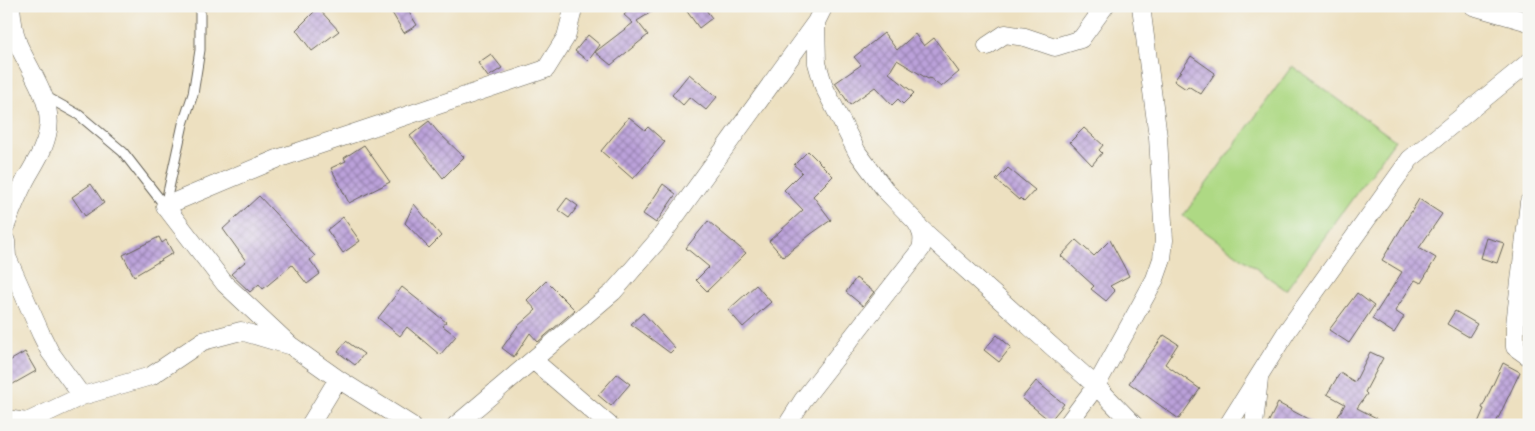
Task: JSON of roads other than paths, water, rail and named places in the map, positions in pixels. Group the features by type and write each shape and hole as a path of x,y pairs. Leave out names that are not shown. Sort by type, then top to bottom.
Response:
{"street":[{"path":"6,225 14,202 41,153 48,129 48,115 42,94 18,44 12,25 11,6"},
{"path":"411,425 338,379 290,345 225,284 165,206 277,159 546,69 566,37 574,6"},
{"path":"987,46 1005,34 1024,37 1055,46 1081,39 1105,6"},
{"path":"1067,425 1096,386 1155,279 1162,258 1164,240 1158,137 1141,6"},
{"path":"1473,6 1529,22"},
{"path":"820,14 817,64 824,87 857,152 886,191 920,228 1096,386 1134,425"},
{"path":"456,425 613,292 659,239 820,14"},
{"path":"1228,425 1287,331 1410,159 1529,62"},
{"path":"1529,202 1515,325 1515,347 1529,357"},
{"path":"787,425 802,400 921,249 923,241 920,228"},
{"path":"6,251 40,334 50,352 82,396"},
{"path":"6,419 27,422 82,396 151,376 203,341 241,332 290,345"},
{"path":"533,360 610,425"},
{"path":"1254,425 1260,373"},
{"path":"310,425 338,379"}],"lane":[{"path":"165,206 183,124 193,94 200,50 200,6"},
{"path":"42,94 79,116 123,152 165,206"}]}
